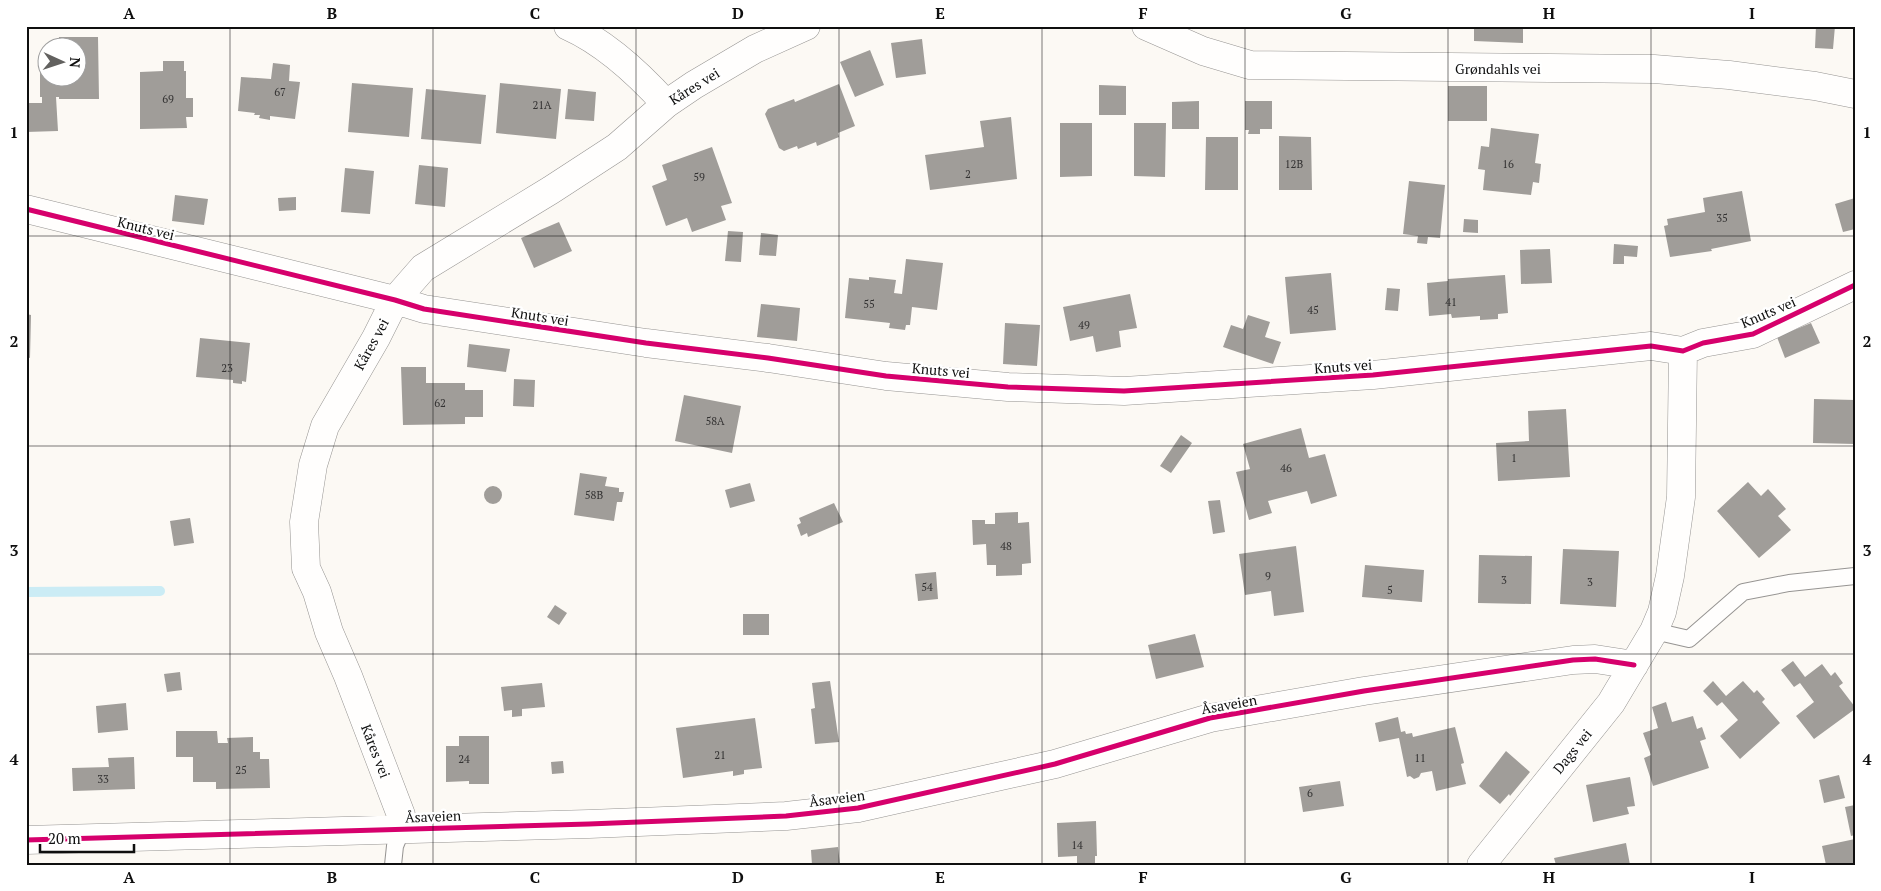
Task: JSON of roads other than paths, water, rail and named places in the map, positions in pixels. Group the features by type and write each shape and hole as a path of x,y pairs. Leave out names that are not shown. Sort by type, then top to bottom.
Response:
{"street":[{"path":"568,26 607,49 649,85 666,104"},
{"name":"Kåres vei","path":"402,829 400,815 306,568 304,522 313,465 325,426 396,300 423,268 551,190 617,146 666,104 694,85 755,50 806,26"},
{"name":"Grøndahls vei","path":"1146,26 1203,51 1250,65 1654,69 1730,75 1815,86 1855,94"},
{"name":"Knuts vei","path":"26,209 396,300 424,309 646,343 768,358 886,376 1008,387 1124,391 1374,375 1651,346 1683,350 1703,343 1753,334 1855,285"},
{"name":"Dags vei","path":"1481,865 1611,703 1654,631 1662,612 1670,576 1681,497 1683,350"},
{"name":"Åsaveien","path":"26,840 589,824 786,816 858,808 1055,764 1210,718 1364,691 1573,660 1595,659 1634,665"}],"lane":[{"path":"1654,631 1689,639 1743,592 1789,583 1855,576"},
{"path":"393,865 395,846 402,829"}],"waterway":[{"path":"26,592 160,591"}]}
